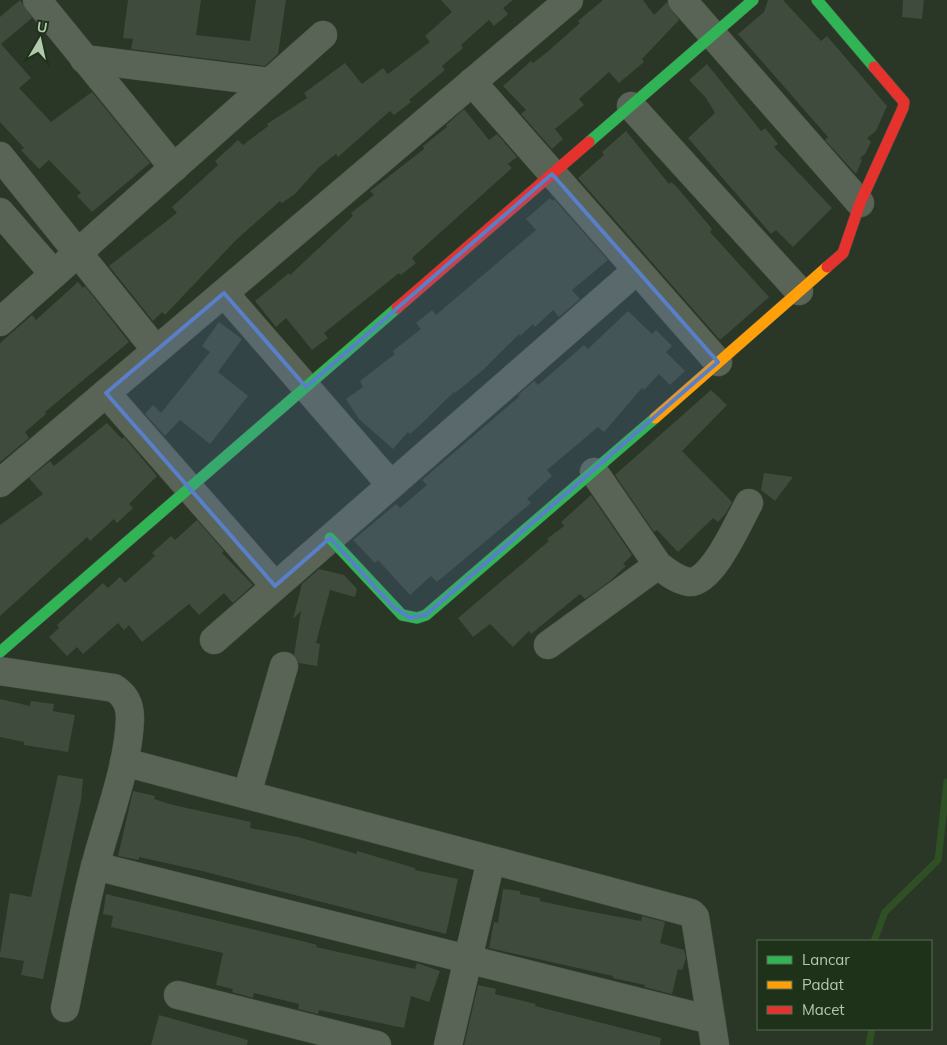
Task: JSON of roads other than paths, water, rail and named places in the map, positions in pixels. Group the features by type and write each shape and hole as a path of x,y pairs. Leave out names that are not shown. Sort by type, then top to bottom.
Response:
{"street":[{"path":"37,0 174,168"},
{"path":"0,483 568,0"},
{"path":"682,0 860,203"},
{"path":"0,652 753,0"},
{"path":"330,538 402,615 417,618 426,615 594,472 843,253 860,203 904,102 817,0"},
{"path":"0,322 323,35"},
{"path":"84,59 270,82"},
{"path":"472,82 718,362"},
{"path":"631,106 799,291"},
{"path":"0,156 156,350"},
{"path":"0,212 54,274"},
{"path":"214,640 637,270"},
{"path":"224,293 391,485"},
{"path":"106,393 275,586"},
{"path":"594,472 658,565 681,580 690,582 699,580 709,572 749,503"},
{"path":"548,645 658,565"},
{"path":"247,794 284,666"},
{"path":"0,671 114,688 121,693 128,703 130,719 124,762 95,866 64,1008"},
{"path":"95,866 468,960 713,1033 695,917 691,913 124,762"},
{"path":"448,1045 491,860"},
{"path":"178,995 349,1042 377,1045"}],"waterway":[{"path":"874,940 885,912 938,860 947,782"},
{"path":"869,1045 872,1030"}]}
